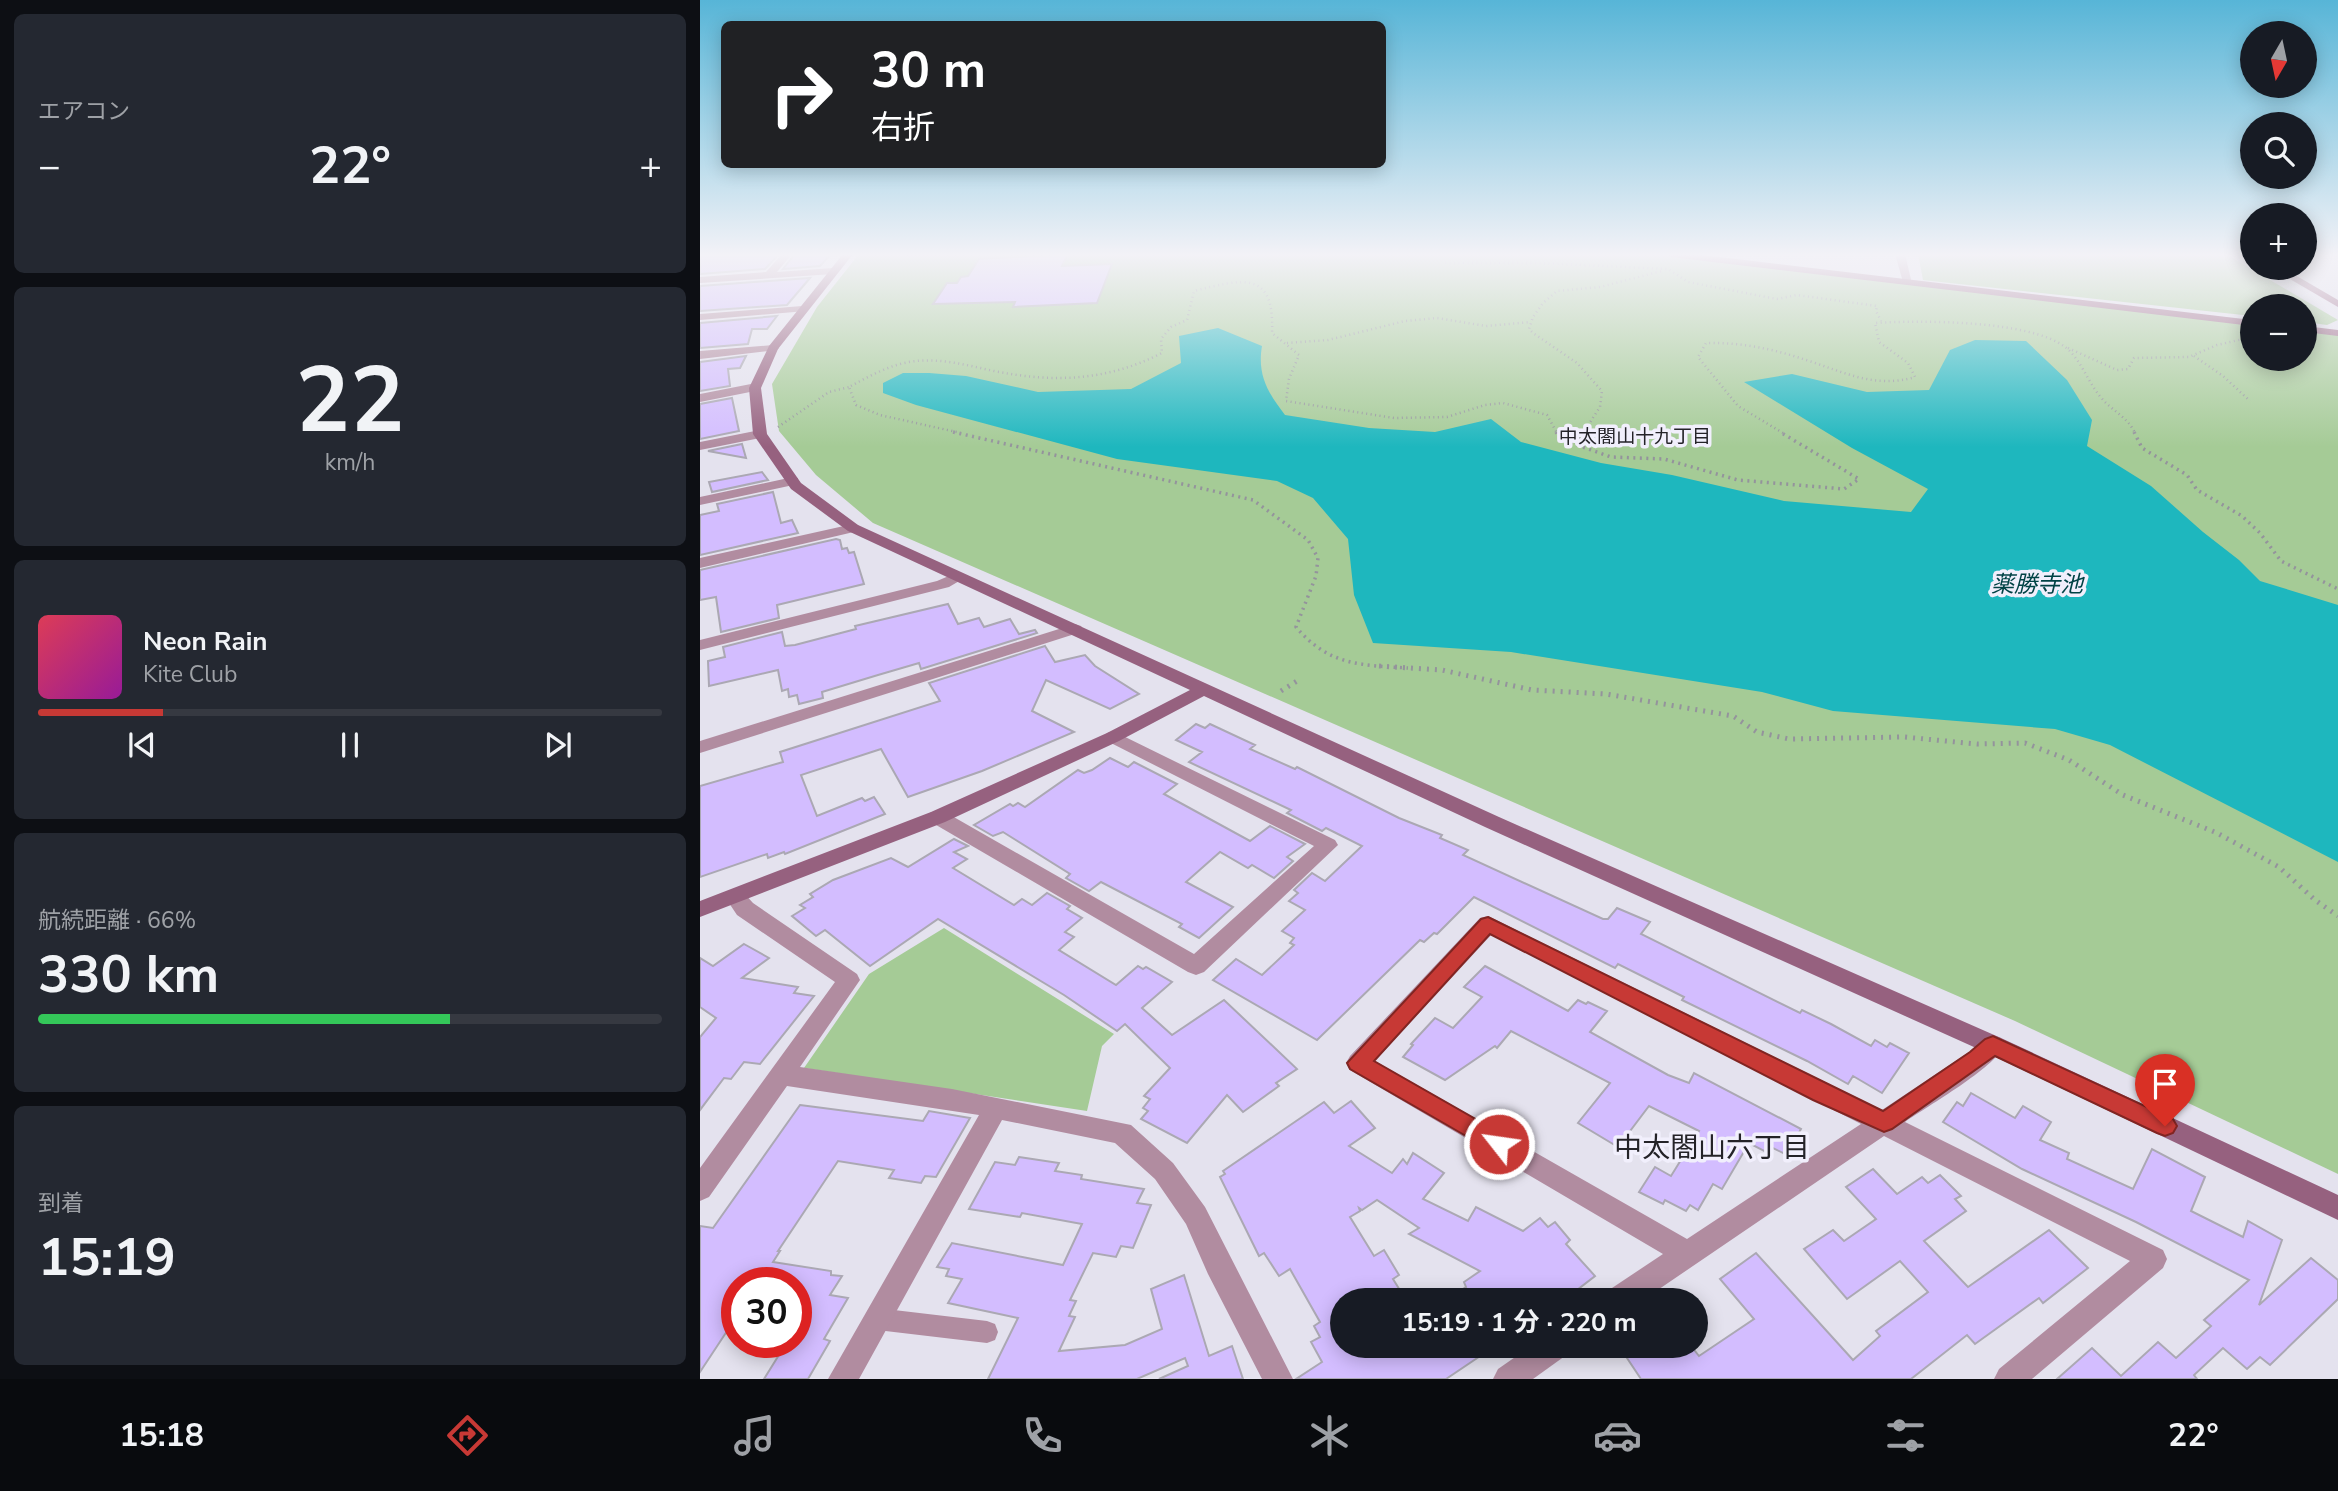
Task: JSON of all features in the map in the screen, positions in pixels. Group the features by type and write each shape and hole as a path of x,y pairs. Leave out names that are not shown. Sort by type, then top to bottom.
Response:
{"street":[{"path":"795,318 774,348 756,387 760,434 793,481 853,528 1492,822 1993,1045 2338,1208"},
{"path":"2213,318 2240,322"},
{"path":"2317,330 2338,333"},
{"path":"700,355 774,348"},
{"path":"700,398 756,387"},
{"path":"700,446 760,434"},
{"path":"700,501 793,481"},
{"path":"700,563 853,528"},
{"path":"700,645 943,584 958,577"},
{"path":"700,747 1075,629"},
{"path":"700,909 938,817 1113,737 1203,690"},
{"path":"938,817 1196,966 1328,845 1113,737"},
{"path":"700,1189 849,980 745,909 736,897"},
{"path":"1686,1253 1358,1063 1488,924 2153,1259 2009,1379"},
{"path":"1636,1288 1978,1059 1993,1045"},
{"path":"782,1075 996,1108 1122,1133 1164,1171 1196,1216 1218,1265 1278,1379"},
{"path":"843,1379 996,1108"},
{"path":"1508,1379 1538,1358"}],"lane":[{"path":"877,1319 987,1332"}],"path":[{"path":"777,427 829,392 849,387 889,366 920,361 955,363 1038,379 1103,377 1136,367 1162,353 1161,339 1171,327 1187,318"},
{"path":"1274,318 1272,333 1299,355 1289,379 1286,401 1394,418 1447,417 1485,405 1503,403 1547,415 1560,439 1611,457 1664,459 1738,480 1844,489 1859,479 1738,406 1698,358 1706,343 1730,341 1791,355 1866,382 1897,384 1915,377 1908,363 1880,342 1875,323 1881,321 2010,328 2041,335 2116,370 2128,369 2134,358 2177,359 2240,340"},
{"path":"1286,343 1328,340 1405,321 1433,318"},
{"path":"1439,318 1486,326 1531,322"},
{"path":"1533,318 1529,329 1538,340 1566,355 1590,374 1602,391 1600,407 1576,445"},
{"path":"2064,346 2073,355 2100,397 2130,423 2142,448 2187,475 2197,490 2242,516 2260,533 2281,561 2338,589"},
{"path":"2193,356 2223,376 2250,401"},
{"path":"849,387 856,405 880,415 1253,500 1308,540 1318,558 1316,576 1296,627 1311,645 1333,657 1359,665 1442,670 1532,690 1606,694 1732,716 1757,732 1789,739 1905,737 1977,744 2025,743 2069,760 2123,795 2217,833 2279,867 2315,900 2338,916"},
{"path":"1281,691 1297,681"}],"green space":[{"path":"810,318 2213,318 2240,322 2240,371 2317,371 2317,330 2338,333 2338,1174 2015,1021 873,523 816,475 779,431 772,384"},
{"path":"2317,318 2338,320 2327,325 2317,324"},
{"path":"944,928 1114,1034 1102,1046 1087,1111 804,1068 869,974"}],"water":[{"name":"薬勝寺池","path":"1218,328 1262,346 1261,366 1265,383 1285,415 1369,428 1435,432 1491,419 1521,442 1601,463 1672,475 1784,501 1911,512 1928,489 1852,448 1744,382 1792,374 1867,392 1929,390 1950,350 1975,340 2026,341 2067,380 2092,420 2087,446 2151,486 2260,581 2338,605 2338,862 2110,745 2055,729 1833,711 1762,692 1511,652 1373,643 1354,595 1348,539 1313,498 1277,481 1117,459 916,405 883,393 883,383 903,373 966,376 1038,392 1131,389 1181,363 1179,336"}],"building":[{"path":"775,318 767,329 752,329 748,344 700,348 700,323"},
{"path":"746,356 740,368 728,369 730,386 700,391 700,362"},
{"path":"732,398 739,431 700,439 700,404"},
{"path":"742,444 746,458 708,451"},
{"path":"762,472 768,480 712,492 709,482"},
{"path":"773,492 781,523 792,520 798,533 700,555 700,515 719,511 717,504"},
{"path":"840,540 842,549 847,548 849,553 854,552 864,584 777,605 779,618 721,632 716,597 700,600 700,570"},
{"path":"948,604 958,624 979,618 984,627 1010,619 1019,634 1035,630 1037,633 921,669 919,663 878,675 822,692 823,698 799,704 797,695 789,697 788,689 782,691 778,670 709,686 708,661 725,657 723,647 782,632 785,646 795,645 856,629 855,626"},
{"path":"1045,646 1055,662 1085,655 1095,666 1139,694 1110,709 1046,680 1032,711 1074,732 982,771 908,797 881,749 801,775 817,816 862,798 865,801 874,797 885,814 785,854 784,852 768,858 767,854 700,877 700,786 783,762 780,752 940,701 929,683"},
{"path":"1196,724 1205,728 1210,724 1255,745 1250,749 1295,769 1297,767 1399,818 1442,835 1440,838 1468,850 1463,855 1603,919 1608,919 1617,908 1650,922 1641,934 1800,1013 1802,1010 1831,1024 1871,1046 1875,1040 1887,1047 1890,1043 1909,1053 1882,1093 1853,1076 1848,1084 1682,1000 1684,997 1618,964 1615,968 1474,897 1437,934 1434,933 1424,942 1420,940 1317,1040 1213,980 1236,959 1262,975 1294,945 1290,943 1294,938 1282,931 1305,910 1289,901 1298,893 1294,890 1312,873 1325,881 1362,846 1326,828 1322,831 1287,813 1291,810 1189,762 1202,752 1176,740"},
{"path":"1110,758 1128,767 1134,762 1177,784 1164,794 1250,841 1270,826 1305,844 1287,857 1293,861 1274,878 1252,865 1248,868 1220,852 1186,882 1233,907 1199,938 1179,927 1182,924 1101,882 1089,891 1066,878 1070,874 1003,832 993,836 974,825 1010,804 1013,806 1018,803 1025,807 1078,770 1084,773 1092,770"},
{"path":"954,839 968,846 954,852 967,859 953,868 1014,905 1022,899 1032,905 1047,893 1070,906 1067,909 1082,918 1065,932 1074,937 1059,950 1116,985 1138,966 1143,969 1146,967 1172,982 1142,1008 1172,1035 1224,1000 1297,1069 1276,1083 1279,1086 1243,1112 1227,1095 1187,1143 1141,1119 1148,1111 1143,1108 1150,1099 1144,1096 1170,1068 1125,1024 1117,1031 1064,995 938,919 870,966 825,930 816,936 792,916 805,908 800,905 813,897 810,894 833,880 891,858 908,867"},
{"path":"744,944 769,958 742,978 798,987 794,993 814,996 760,1064 744,1062 731,1079 724,1078 700,1110 700,1037 716,1018 700,1007 700,958 713,966"},
{"path":"1485,966 1568,1011 1578,1000 1607,1011 1590,1032 1668,1075 1689,1083 1694,1073 1801,1129 1787,1155 1771,1147 1768,1153 1749,1143 1722,1189 1713,1184 1698,1210 1690,1205 1686,1211 1665,1200 1663,1204 1639,1192 1655,1167 1671,1176 1699,1131 1649,1106 1618,1147 1578,1123 1610,1083 1511,1031 1497,1048 1495,1046 1445,1080 1403,1057 1435,1018 1453,1028 1482,997 1464,987"},
{"path":"1971,1093 2015,1118 2023,1106 2051,1122 2040,1140 2069,1153 2067,1159 2133,1189 2152,1149 2205,1177 2191,1211 2243,1237 2248,1221 2282,1240 2259,1305 2311,1258 2338,1280 2338,1299 2270,1365 2260,1357 2247,1369 2223,1348 2194,1375 2197,1379 2057,1379 2092,1348 2121,1376 2158,1342 2176,1358 2211,1326 2204,1320 2249,1280 2136,1222 2022,1169 1943,1122 1957,1102 1963,1106"},
{"path":"1351,1101 1375,1128 1349,1146 1392,1173 1403,1159 1407,1164 1413,1153 1444,1173 1423,1199 1468,1221 1476,1207 1523,1231 1540,1218 1548,1227 1555,1222 1570,1240 1566,1244 1595,1276 1580,1288 1464,1288 1464,1282 1480,1271 1409,1234 1419,1228 1377,1200 1362,1210 1359,1208 1360,1211 1350,1217 1374,1256 1384,1250 1399,1275 1393,1279 1399,1288 1330,1288 1330,1358 1477,1358 1446,1379 1296,1379 1322,1362 1311,1342 1320,1337 1314,1326 1320,1322 1290,1269 1279,1276 1264,1253 1259,1256 1220,1177 1225,1174 1223,1171 1324,1102 1334,1113"},
{"path":"800,1105 923,1121 929,1111 970,1118 936,1177 925,1176 921,1183 889,1178 894,1170 838,1161 773,1262 805,1267 721,1267 721,1340 700,1372 700,1226 713,1228"},
{"path":"1019,1157 1059,1163 1055,1171 1082,1175 1081,1179 1144,1189 1137,1203 1151,1205 1133,1248 1121,1246 1116,1257 1093,1253 1070,1300 1076,1301 1069,1316 1075,1317 1059,1351 1125,1345 1162,1329 1151,1289 1184,1275 1209,1356 1232,1346 1243,1379 1159,1379 1188,1366 1185,1358 1137,1379 988,1379 1018,1318 948,1303 962,1279 946,1276 949,1269 937,1267 952,1243 1063,1265 1082,1224 1022,1213 1020,1217 969,1209 995,1162 1015,1165"},
{"path":"1873,1169 1897,1194 1922,1177 1928,1183 1940,1175 1961,1196 1955,1199 1966,1211 1924,1241 1968,1287 2049,1230 2088,1268 2043,1303 2039,1298 1975,1344 1967,1335 1911,1379 1641,1379 1627,1358 1708,1358 1708,1350 1754,1319 1720,1279 1756,1253 1853,1360 1880,1336 1876,1331 1928,1292 1900,1261 1847,1299 1804,1249 1833,1230 1844,1241 1876,1219 1846,1187"},
{"path":"812,1268 842,1276 830,1295 848,1298 824,1339 830,1341 808,1379 764,1379 777,1358 812,1358"}],"district":[{"name":"中太閤山十九丁目","path":"1635,437"},
{"name":"中太閤山六丁目","path":"1712,1148"}],"route":[{"path":"1499,1144 1358,1063 1488,924 1821,1093 1884,1122 1978,1059 1993,1045 2165,1126"}]}
